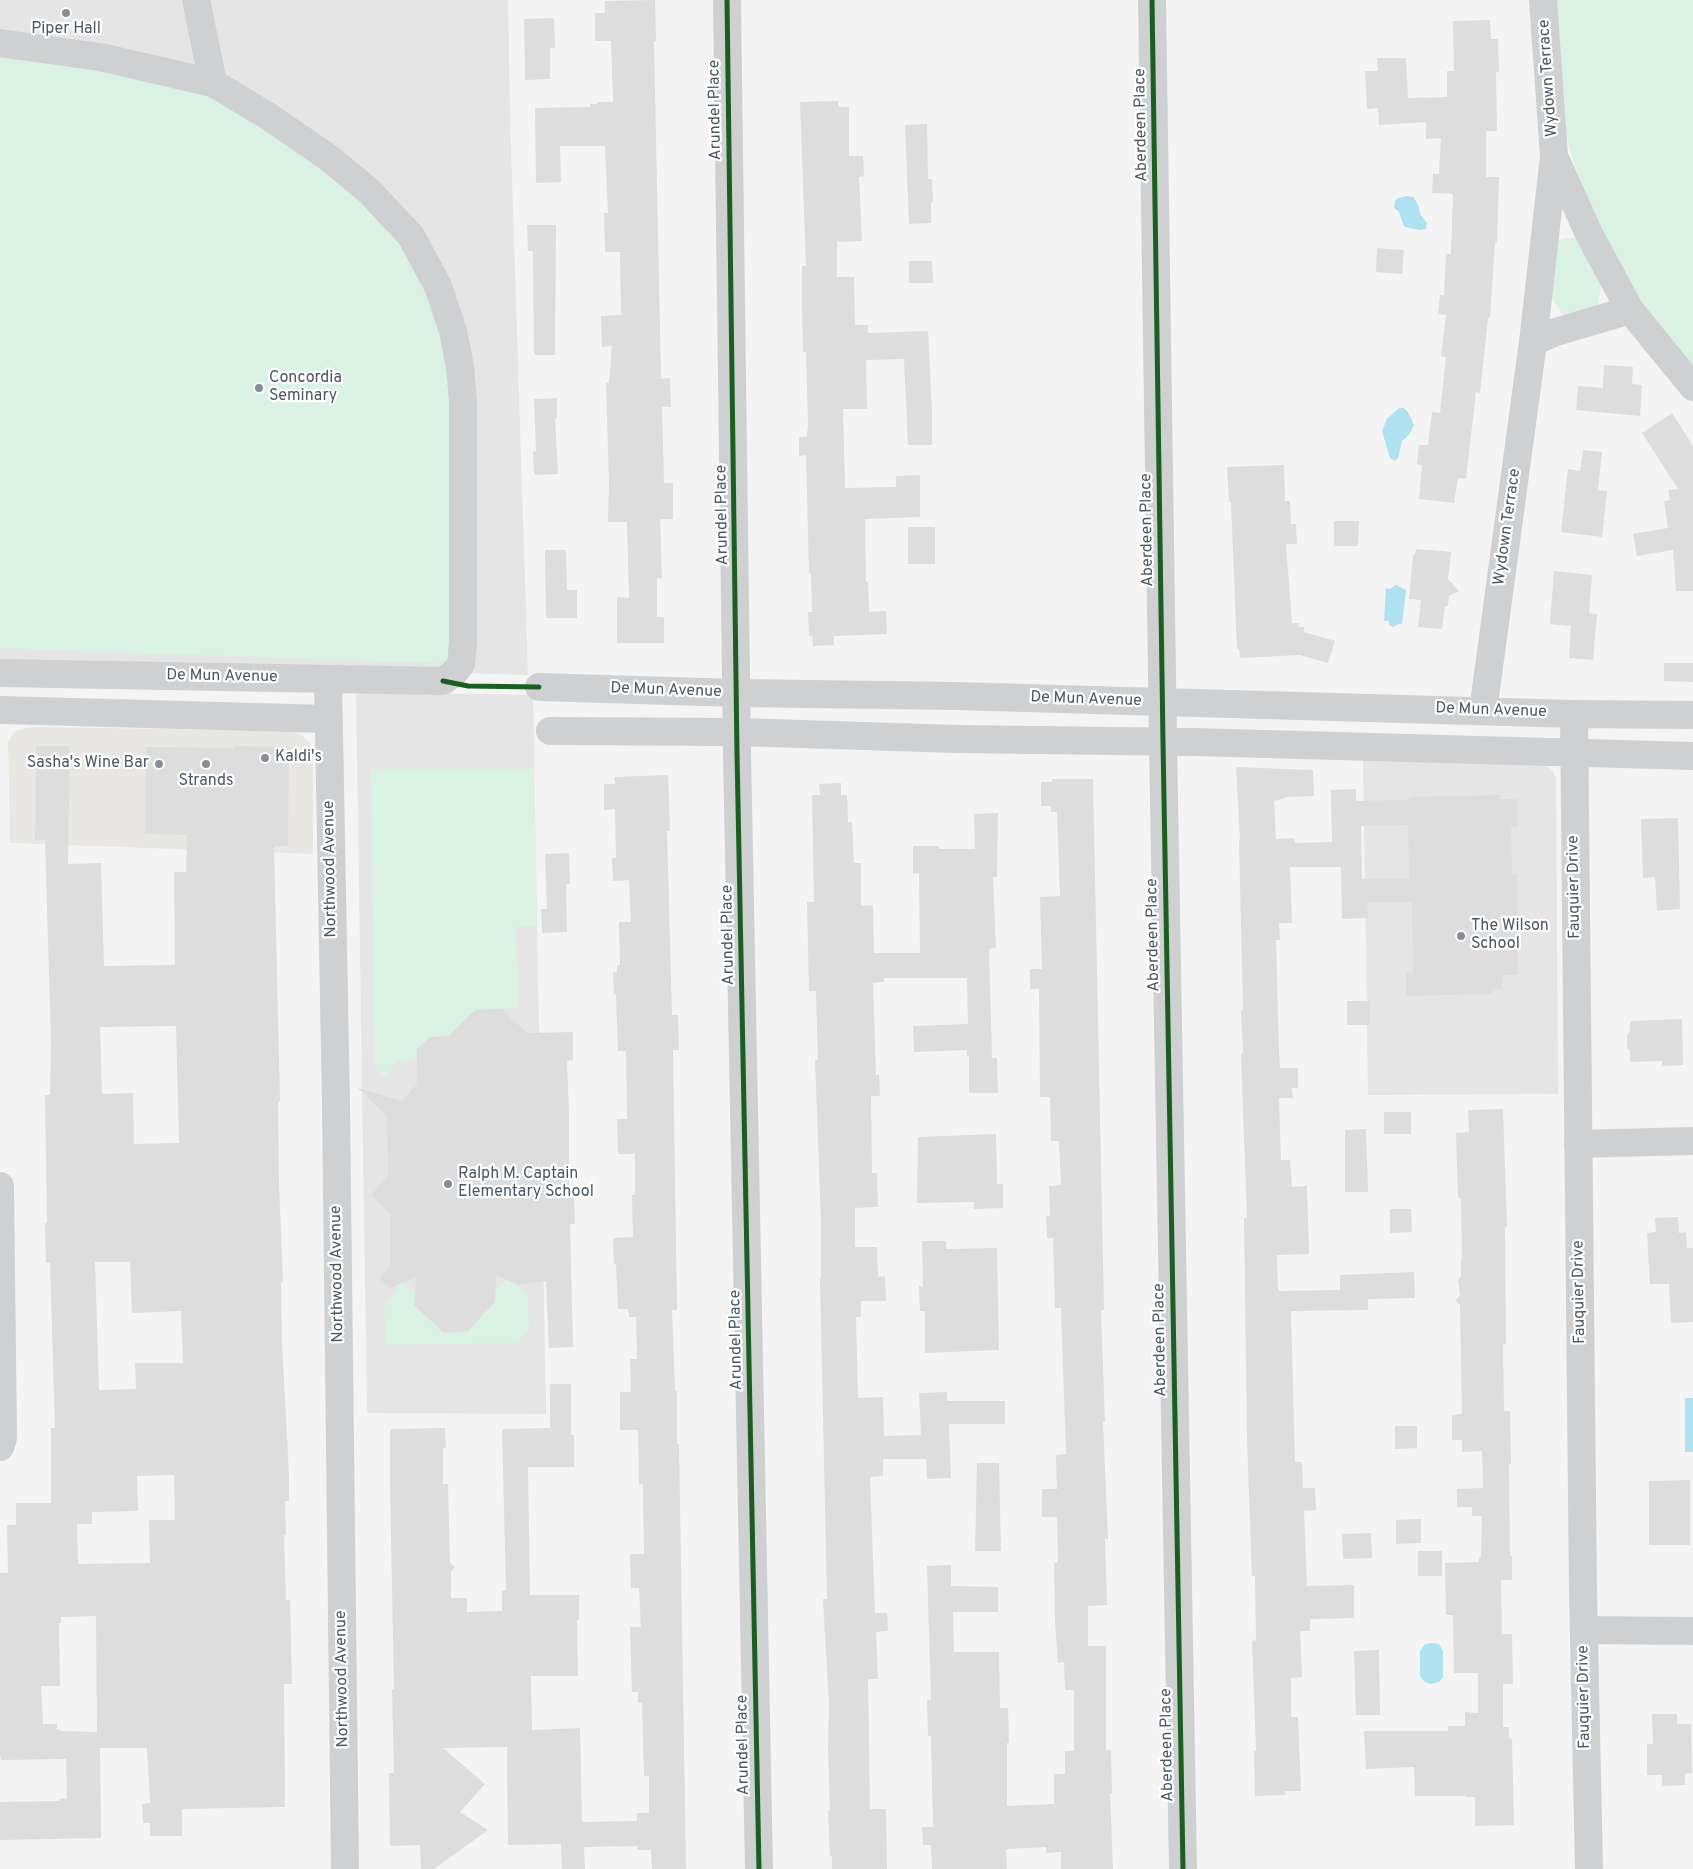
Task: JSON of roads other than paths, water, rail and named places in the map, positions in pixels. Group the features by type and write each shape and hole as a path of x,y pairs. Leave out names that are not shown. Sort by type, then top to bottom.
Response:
{"street":[{"path":"0,43 100,57 213,83 196,0"},
{"name":"Arundel Place","path":"727,0 738,732 759,1869"},
{"name":"Aberdeen Place","path":"1152,0 1183,1869"},
{"name":"Wydown Terrace","path":"1483,711 1533,342 1554,156 1544,0"},
{"name":"De Mun Avenue","path":"0,673 443,681 454,673 461,664 463,643 463,400 454,332 438,286 411,236 370,191 329,158 268,116 213,83"},
{"name":"Wydown Terrace","path":"1554,156 1589,234 1630,310 1693,387"},
{"path":"1533,342 1556,332 1630,310"},
{"name":"Northwood Avenue","path":"328,679 336,1104 345,1869"},
{"name":"De Mun Avenue","path":"539,687 738,693 956,696 1574,714 1693,715"},
{"path":"0,710 328,718"},
{"name":"Fauquier Drive","path":"1574,714 1584,1630 1589,1869"},
{"path":"550,731 738,732 1693,756"},
{"path":"1578,1144 1693,1141"},
{"path":"0,1186 3,1438 0,1447"},
{"path":"1584,1630 1693,1631"}],"water":[{"path":"1413,197 1416,201 1420,214 1427,223 1426,229 1420,230 1405,227 1403,224 1399,212 1394,208 1395,201 1398,198"},
{"path":"1399,408 1404,408 1408,412 1414,425 1409,435 1402,441 1398,458 1395,461 1390,458 1382,431 1387,419"},
{"path":"1396,585 1406,590 1402,624 1393,627 1389,625 1389,621 1384,621 1386,588 1390,589"},
{"path":"1685,1398 1693,1398 1693,1452 1685,1452"},
{"path":"1425,1644 1439,1644 1443,1651 1443,1677 1439,1682 1431,1684 1425,1682 1420,1676 1420,1651"}],"place":[{"name":"Piper Hall","path":"66,13"},
{"name":"Concordia Seminary","path":"259,388"},
{"name":"Kaldi's","path":"265,758"},
{"name":"Sasha's Wine Bar","path":"159,764"},
{"name":"Strands","path":"206,764"},
{"name":"The Wilson School","path":"1461,936"},
{"name":"Ralph M. Captain Elementary School","path":"448,1184"}]}
